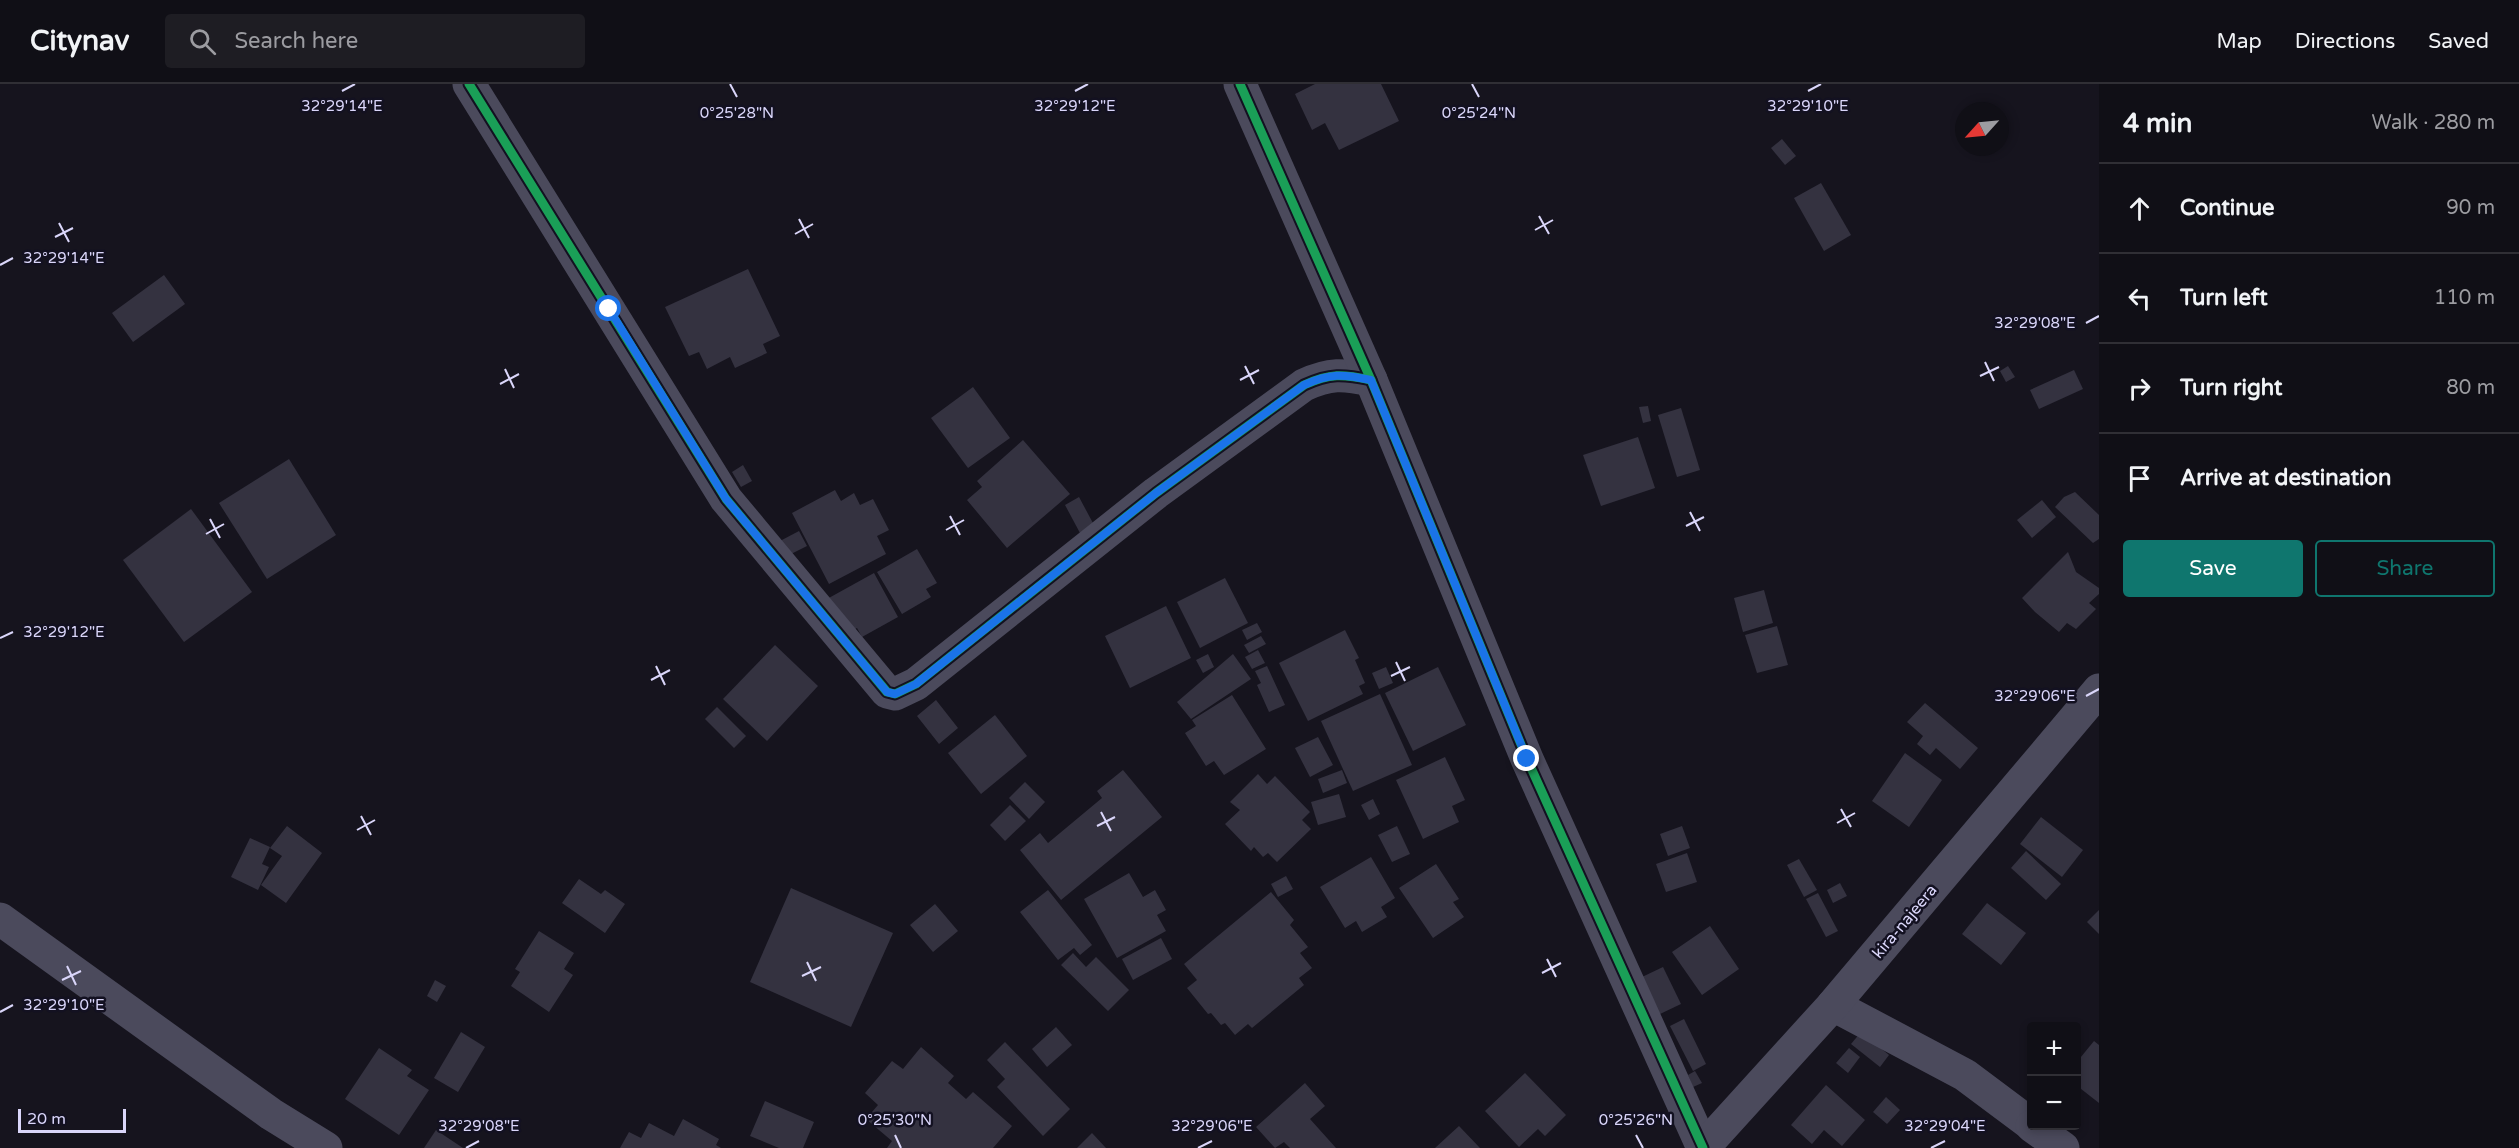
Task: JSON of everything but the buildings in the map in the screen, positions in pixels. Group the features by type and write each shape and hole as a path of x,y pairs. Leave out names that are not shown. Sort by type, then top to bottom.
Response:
{"street":[{"path":"469,84 726,499 887,692 895,694 916,684 1156,493 1304,385 1326,375 1349,375 1371,380"},
{"path":"1240,84 1371,380 1527,759 1703,1148"},
{"name":"kira-najeera","path":"1703,1148 1833,1005 2099,690"},
{"path":"0,920 271,1114 326,1148"},
{"path":"1833,1005 1965,1075 2027,1121"},
{"path":"2039,1130 2063,1148"}],"cycle path":[{"path":"469,84 726,499 887,692 895,694 916,684 1156,493 1304,385 1322,378 1337,376 1371,380"},
{"path":"1240,84 1371,380 1527,759 1703,1148"}],"route":[{"path":"609,309 726,499 887,692 895,694 906,691 916,684 1156,493 1304,385 1326,375 1349,375 1371,380 1527,759"}]}
